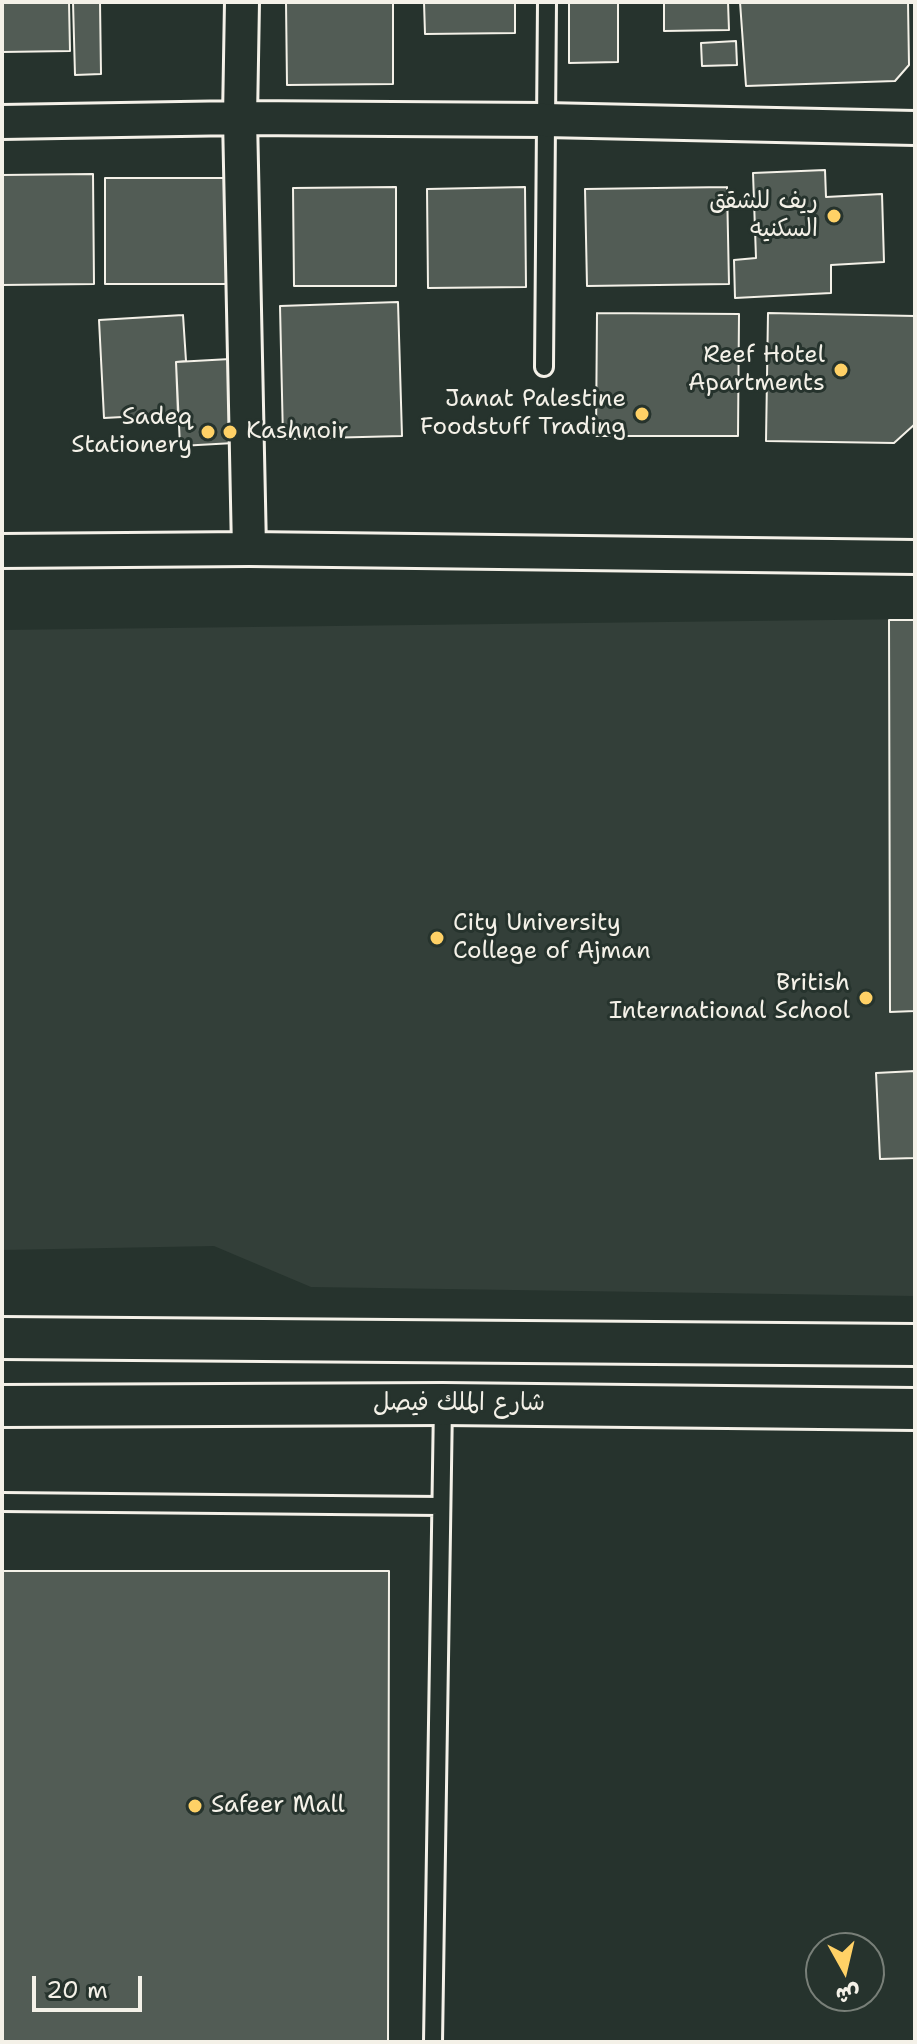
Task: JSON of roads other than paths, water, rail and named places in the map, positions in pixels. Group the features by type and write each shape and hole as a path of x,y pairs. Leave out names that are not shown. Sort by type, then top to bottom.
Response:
{"street":[{"path":"242,2 240,118 249,549"},
{"path":"2,122 240,118 545,120 915,128"},
{"path":"2,551 249,549 915,557"},
{"path":"2,1338 915,1345"},
{"name":"شارع الملك فيصل","path":"2,1406 443,1404 915,1409"}],"lane":[{"path":"544,367 547,2"},
{"path":"433,2042 443,1404"},
{"path":"2,1502 440,1506"}],"place":[{"name":"ريف للشقق السكنيه","path":"834,216"},
{"name":"Reef Hotel Apartments","path":"841,370"},
{"name":"Janat Palestine Foodstuff Trading","path":"642,414"},
{"name":"Sadeq Stationery","path":"208,432"},
{"name":"Kashnoir","path":"230,432"},
{"name":"City University College of Ajman","path":"437,938"},
{"name":"British International School","path":"866,998"},
{"name":"Safeer Mall","path":"195,1806"}]}
